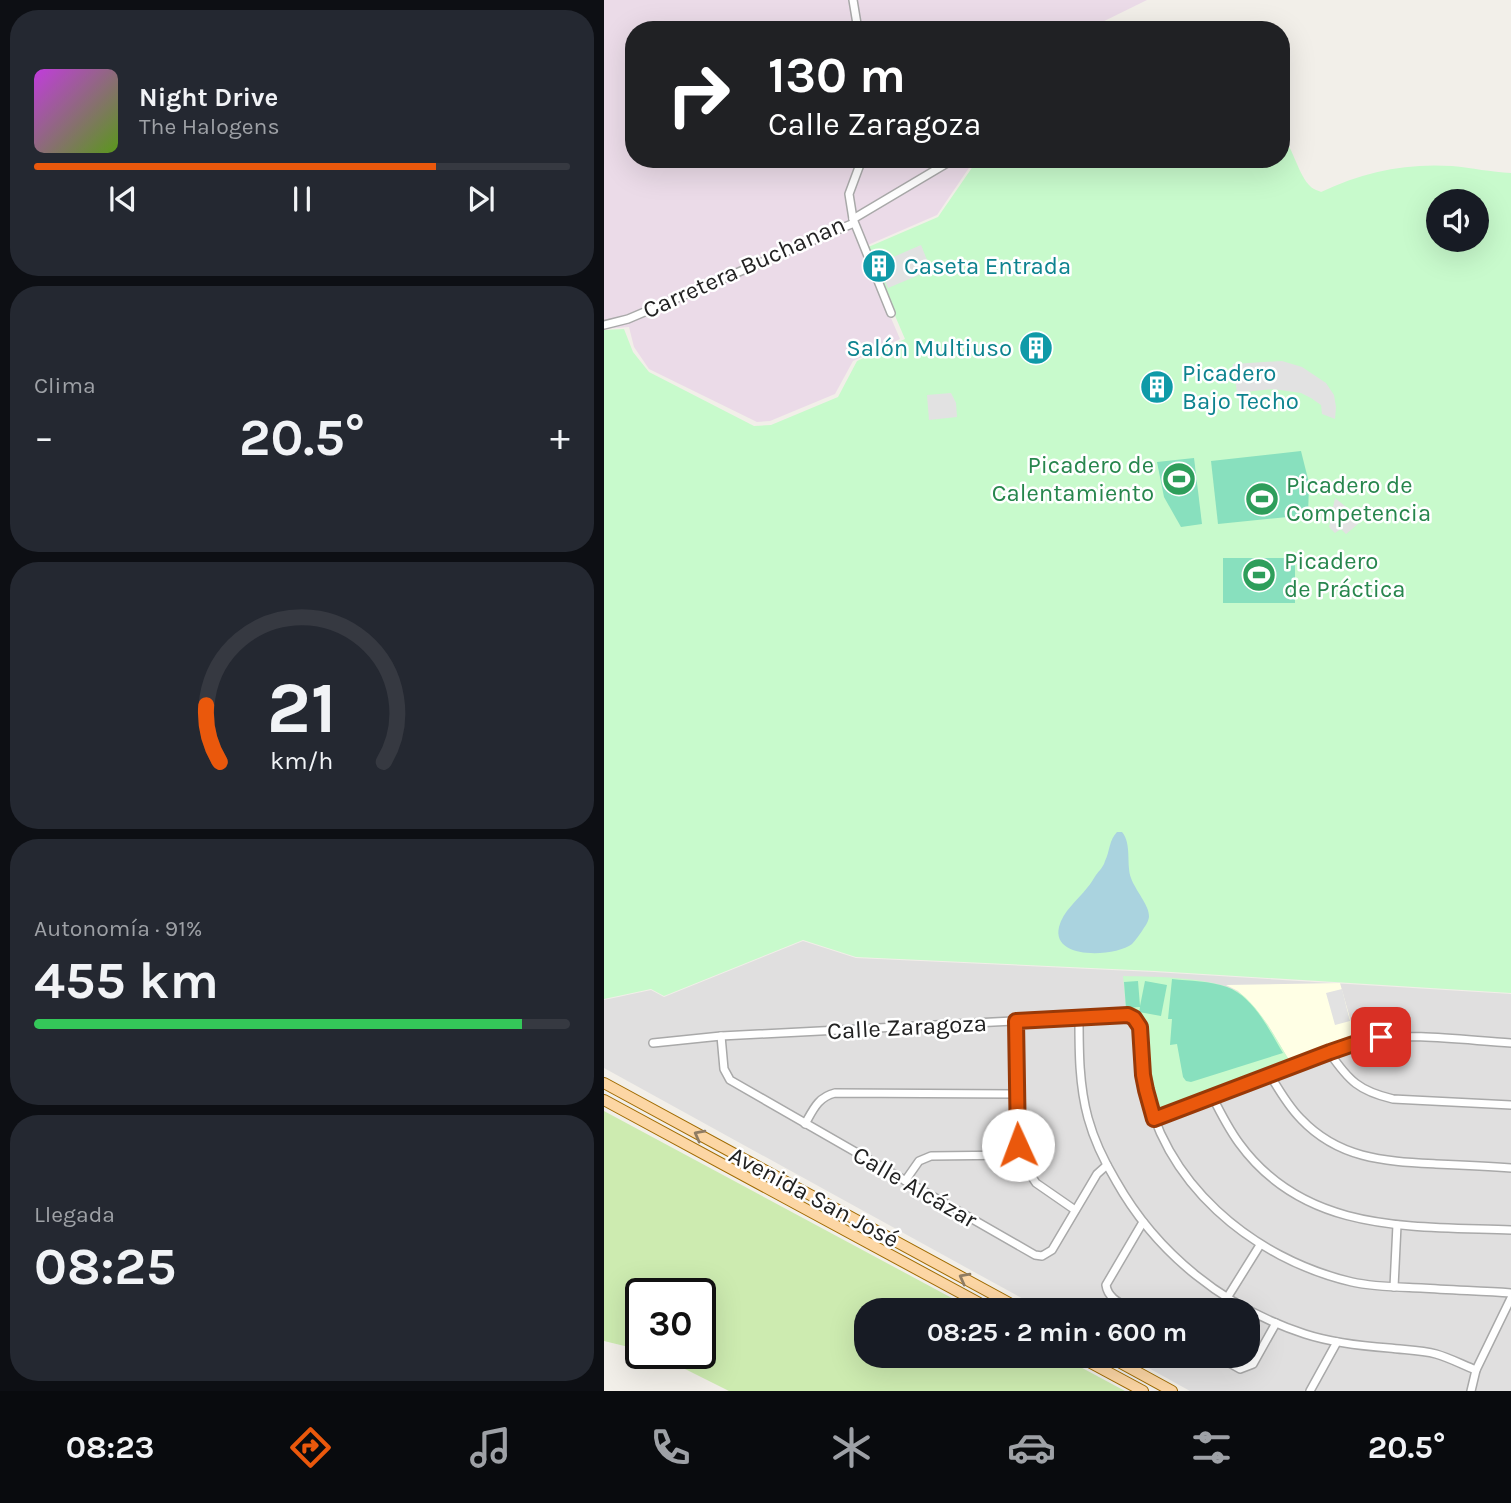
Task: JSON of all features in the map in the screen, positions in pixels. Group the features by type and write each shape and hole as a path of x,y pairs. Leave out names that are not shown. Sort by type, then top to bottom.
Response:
{"main road":[{"name":"Avenida San José","path":"604,1083 1000,1298"},
{"name":"Avenida San José","path":"604,1100 970,1298"},
{"path":"1100,1368 1143,1391"},
{"path":"1130,1368 1172,1391"}],"street":[{"path":"853,0 856,21"},
{"path":"859,168 849,194 853,221 891,313"},
{"name":"Carretera Buchanan","path":"604,325 628,319 853,221 939,168"},
{"name":"Calle Zaragoza","path":"652,1043 721,1036 1128,1015 1134,1018 1140,1027 1146,1090 1154,1119 1169,1151 1194,1187 1227,1221 1260,1245 1321,1274 1355,1283 1511,1294"},
{"path":"1079,1018 1079,1060 1083,1096 1093,1133 1107,1165 1143,1222 1179,1261 1227,1298 1260,1245"},
{"path":"1016,1021 1016,1132 1020,1155 1036,1183 1075,1210"},
{"name":"Calle Alcázar","path":"721,1036 724,1069 730,1080 1039,1256 1053,1250 1097,1174 1107,1165"},
{"path":"1154,1119 1365,1040 1381,1037 1511,1043"},
{"path":"1330,1052 1351,1081 1381,1096 1393,1099 1511,1105"},
{"path":"1270,1075 1300,1119 1323,1138 1359,1155 1389,1162 1511,1168"},
{"path":"805,1124 822,1099 835,1093 1016,1094"},
{"path":"1212,1097 1225,1122 1261,1169 1284,1187 1331,1212 1397,1225 1511,1230"},
{"path":"905,1181 919,1161 931,1156 1020,1155"},
{"path":"1113,1298 1108,1293 1106,1284 1143,1222"},
{"path":"1394,1287 1397,1225"},
{"path":"1471,1391 1476,1370 1511,1294"},
{"path":"1260,1315 1306,1334 1337,1342 1436,1354 1476,1370"},
{"path":"1260,1352 1276,1323"},
{"path":"1310,1391 1337,1342"}],"shaded area":[{"path":"604,0 1147,0 1104,21 625,21 625,168 969,168 937,215 861,248 900,339 853,361 835,394 770,421 757,422 649,369 634,347 629,327 604,329"},
{"path":"921,245 931,270 888,288 881,273 888,270 884,261"},
{"path":"1282,361 1302,367 1326,383 1334,395 1335,419 1322,414 1321,405 1301,393 1273,389 1237,393 1233,364"},
{"path":"951,393 956,403 957,417 929,420 927,395"},
{"path":"1335,498 1360,518 1358,524 1346,534 1341,529 1335,533 1329,527"},
{"path":"803,941 856,958 1154,972 1511,994 1511,1391 1190,1391 1149,1368 1260,1368 1260,1298 1021,1298 604,1068 604,1000 651,990 664,997"},
{"path":"1340,983 1355,1036 1289,1060 1255,1008 1238,991 1226,985"},
{"path":"1342,989 1350,1021 1335,1025 1326,993"}],"green space":[{"path":"1290,149 1307,182 1321,192 1369,174 1418,166 1452,166 1511,173 1511,993 1155,971 856,957 803,940 664,996 651,989 604,999 604,330 624,329 633,352 649,372 754,426 771,425 838,397 857,361 905,339 866,248 938,217 972,168 1290,168"},
{"name":"Picadero de Competencia","path":"1301,451 1309,483 1308,515 1218,524 1211,461"},
{"name":"Picadero de Calentamiento","path":"1194,458 1202,524 1181,527 1164,497 1157,462"},
{"name":"Picadero de Práctica","path":"1223,558 1295,558 1295,603 1223,603"},
{"path":"1123,976 1205,981 1235,990 1258,1011 1289,1060 1159,1108 1150,1076 1147,1024 1136,1010 1126,1009"},
{"path":"1172,979 1214,984 1237,992 1260,1015 1283,1053 1191,1082 1186,1081 1177,1044 1170,1045 1172,1019 1168,1019"},
{"path":"1138,981 1140,1006 1145,981 1167,985 1161,1016 1139,1012 1140,1007 1126,1008 1124,982"},
{"path":"604,1111 952,1298 854,1298 854,1368 1082,1368 1125,1391 729,1391 685,1369 716,1369 716,1278 625,1278 625,1346 604,1341"}],"water":[{"path":"1117,832 1122,832 1125,837 1131,878 1149,913 1148,921 1132,944 1124,948 1099,953 1074,950 1059,938 1061,921 1103,867 1112,838"}],"place":[{"name":"Caseta Entrada","path":"879,266"},
{"name":"Salón Multiuso","path":"1036,348"},
{"name":"Picadero Bajo Techo","path":"1157,387"},
{"name":"Picadero de Calentamiento","path":"1179,479"},
{"name":"Picadero de Competencia","path":"1262,499"},
{"name":"Picadero de Práctica","path":"1259,575"}],"route":[{"path":"1018,1145 1016,1021 1128,1015 1134,1018 1140,1027 1143,1075 1154,1119 1330,1052 1381,1037"}]}
